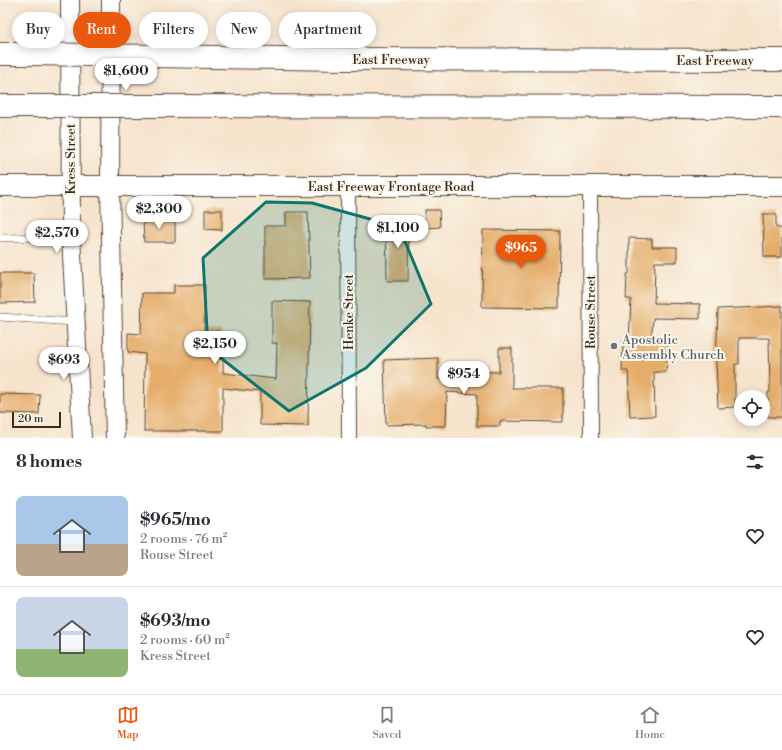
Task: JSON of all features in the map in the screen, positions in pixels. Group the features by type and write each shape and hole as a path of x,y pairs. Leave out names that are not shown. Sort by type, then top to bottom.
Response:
{"highway":[{"name":"East Freeway","path":"0,54 343,59 782,60"},
{"path":"0,106 782,107"}],"main road":[{"name":"East Freeway Frontage Road","path":"0,186 782,186"}],"street":[{"name":"Kress Street","path":"70,0 71,238 74,322 82,438"},
{"path":"111,0 110,185 116,438"},
{"name":"Henke Street","path":"348,186 349,438"},
{"name":"Rouse Street","path":"590,186 591,438"}],"lane":[{"path":"0,238 71,238"},
{"path":"0,317 74,322"}],"highlighted area":[{"path":"266,202 312,203 399,227 431,304 366,368 289,411 208,348 203,258"}],"building":[{"path":"205,210 222,210 222,230 205,229"},
{"path":"425,210 439,210 440,227 425,228"},
{"path":"286,212 308,212 310,278 265,279 265,226 286,226"},
{"path":"763,214 776,214 776,228 782,228 782,257 764,257"},
{"path":"175,218 175,242 144,242 143,219"},
{"path":"409,218 408,281 387,281 386,219"},
{"path":"483,230 560,231 559,308 482,307"},
{"path":"629,238 652,239 652,247 677,247 677,262 655,262 654,303 700,304 700,319 653,318 651,342 668,342 666,372 654,372 655,416 630,417 628,371 622,371 623,341 629,341 631,299 626,299 627,274 629,274"},
{"path":"0,273 34,273 35,302 0,303"},
{"path":"174,285 205,285 204,331 221,331 220,358 223,358 223,373 276,379 277,343 272,343 272,301 310,302 308,426 260,425 260,392 223,388 223,431 144,431 145,354 128,352 128,333 141,334 142,293 174,293"},
{"path":"782,306 782,417 770,417 769,338 739,338 739,364 735,364 734,407 718,408 716,364 718,309"},
{"path":"499,348 512,348 512,388 563,388 563,422 500,421 500,426 477,426 477,394 447,392 446,426 426,426 426,424 386,425 384,360 438,358 438,379 477,381 477,372 499,372"},
{"path":"0,394 40,395 39,414 0,413"}],"place":[{"name":"Apostolic Assembly Church","path":"614,346"}]}
